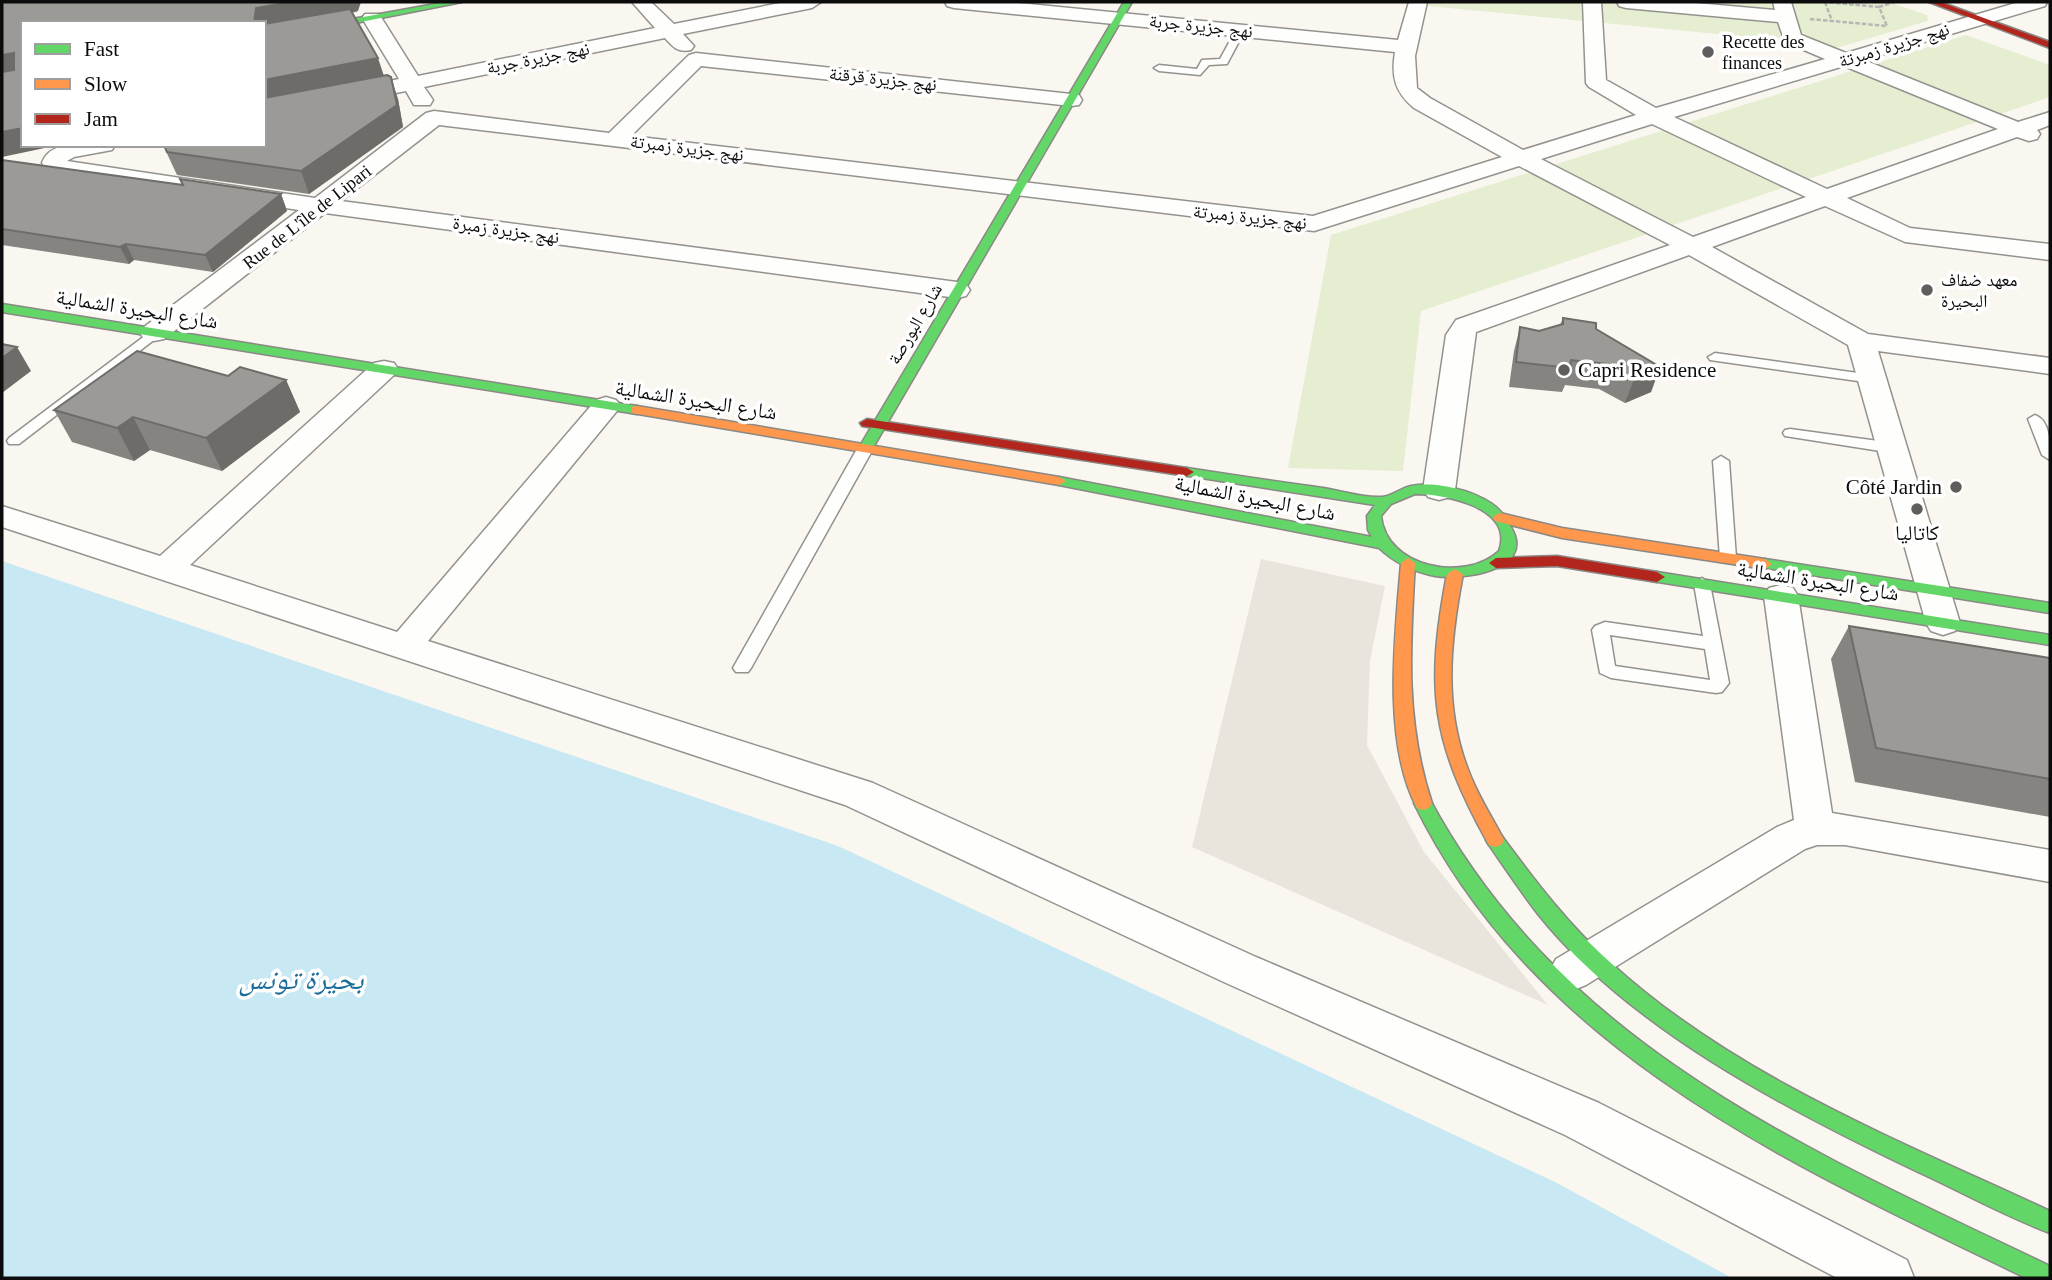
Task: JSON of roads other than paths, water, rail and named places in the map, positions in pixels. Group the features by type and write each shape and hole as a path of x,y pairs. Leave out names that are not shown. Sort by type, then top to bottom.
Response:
{"main road":[{"path":"266,38 458,2"},
{"path":"1933,2 1983,10 2050,45"},
{"name":"شارع البورصة","path":"865,449 1124,10"},
{"name":"شارع البحيرة الشمالية","path":"2,308 153,322 384,369 865,449 1266,520 1382,544"},
{"name":"شارع البحيرة الشمالية","path":"180,314 207,319"},
{"name":"شارع البحيرة الشمالية","path":"852,421 1383,502"},
{"path":"1439,490 1474,499 1500,518 1508,534 1507,550 1496,563 1478,571 1455,574 1431,571 1408,563 1382,544 1374,529 1375,515 1383,502 1402,493 1439,490"},
{"name":"شارع البحيرة الشمالية","path":"1500,518 1562,533 2050,608"},
{"name":"شارع البحيرة الشمالية","path":"1496,563 1558,561 2050,640"},
{"path":"1408,563 1401,702 1408,758 1433,824 1485,902 1556,981 1608,1030 1699,1096 1784,1146 2050,1278"},
{"path":"1455,574 1447,610 1441,702 1450,749 1479,818 1522,883 1633,994 1724,1060 1844,1124 2050,1222"}],"street":[{"path":"615,139 696,59 641,2"},
{"name":"نهج جزيرة جربة","path":"266,113 812,2"},
{"name":"نهج جزيرة جربة","path":"954,2 1124,10 1240,30 1406,47"},
{"path":"1418,2 1406,47 1405,85 1422,103 1521,158 1690,245 1861,341 2050,366"},
{"path":"1592,2 1596,83 1654,116 1905,235 2050,252"},
{"path":"1626,2 1784,9 1791,38 2050,142"},
{"name":"نهج جزيرة زمبرتة","path":"434,118 1314,224 1654,116 1846,60 1983,10 2039,12"},
{"path":"372,18 409,83 434,118"},
{"name":"نهج جزيرة قرقنة","path":"696,59 1071,100"},
{"name":"Rue de L'île de Lipari","path":"153,322 180,314 434,118"},
{"path":"1439,490 1460,335 1466,327 2050,118"},
{"name":"نهج جزيرة زمبرة","path":"98,147 61,159 125,165 323,206 957,290"},
{"path":"1861,341 1943,623"},
{"path":"165,570 384,369"},
{"path":"402,648 606,406"},
{"path":"2,516 402,648 859,794 1241,970 1582,1119 1889,1278"},
{"path":"1781,596 1815,829"},
{"path":"1556,981 1791,838 1815,829 1845,829 2050,866"}],"lane":[{"path":"1159,68 1200,72 1207,61 1223,62 1240,30"},
{"path":"14,441 153,322"},
{"path":"1715,356 1872,379"},
{"path":"2035,419 2050,455"},
{"path":"1790,433 1893,448"},
{"name":"شارع البورصة","path":"742,668 865,449"},
{"path":"1721,461 1728,558"},
{"path":"1702,584 1713,644 1720,683 1716,687 1611,672 1606,669 1601,630 1605,628 1713,644"}],"water":[{"name":"بحيرة تونس","path":"2,561 838,846 1555,1182 1732,1278 2,1278"}],"place":[{"name":"Recette des finances","path":"1708,52"},
{"name":"معهد ضفاف البحيرة","path":"1927,290"},
{"name":"Capri Residence","path":"1564,370"},
{"name":"Côté Jardin","path":"1956,487"},
{"name":"كاتاليا","path":"1917,509"}]}
